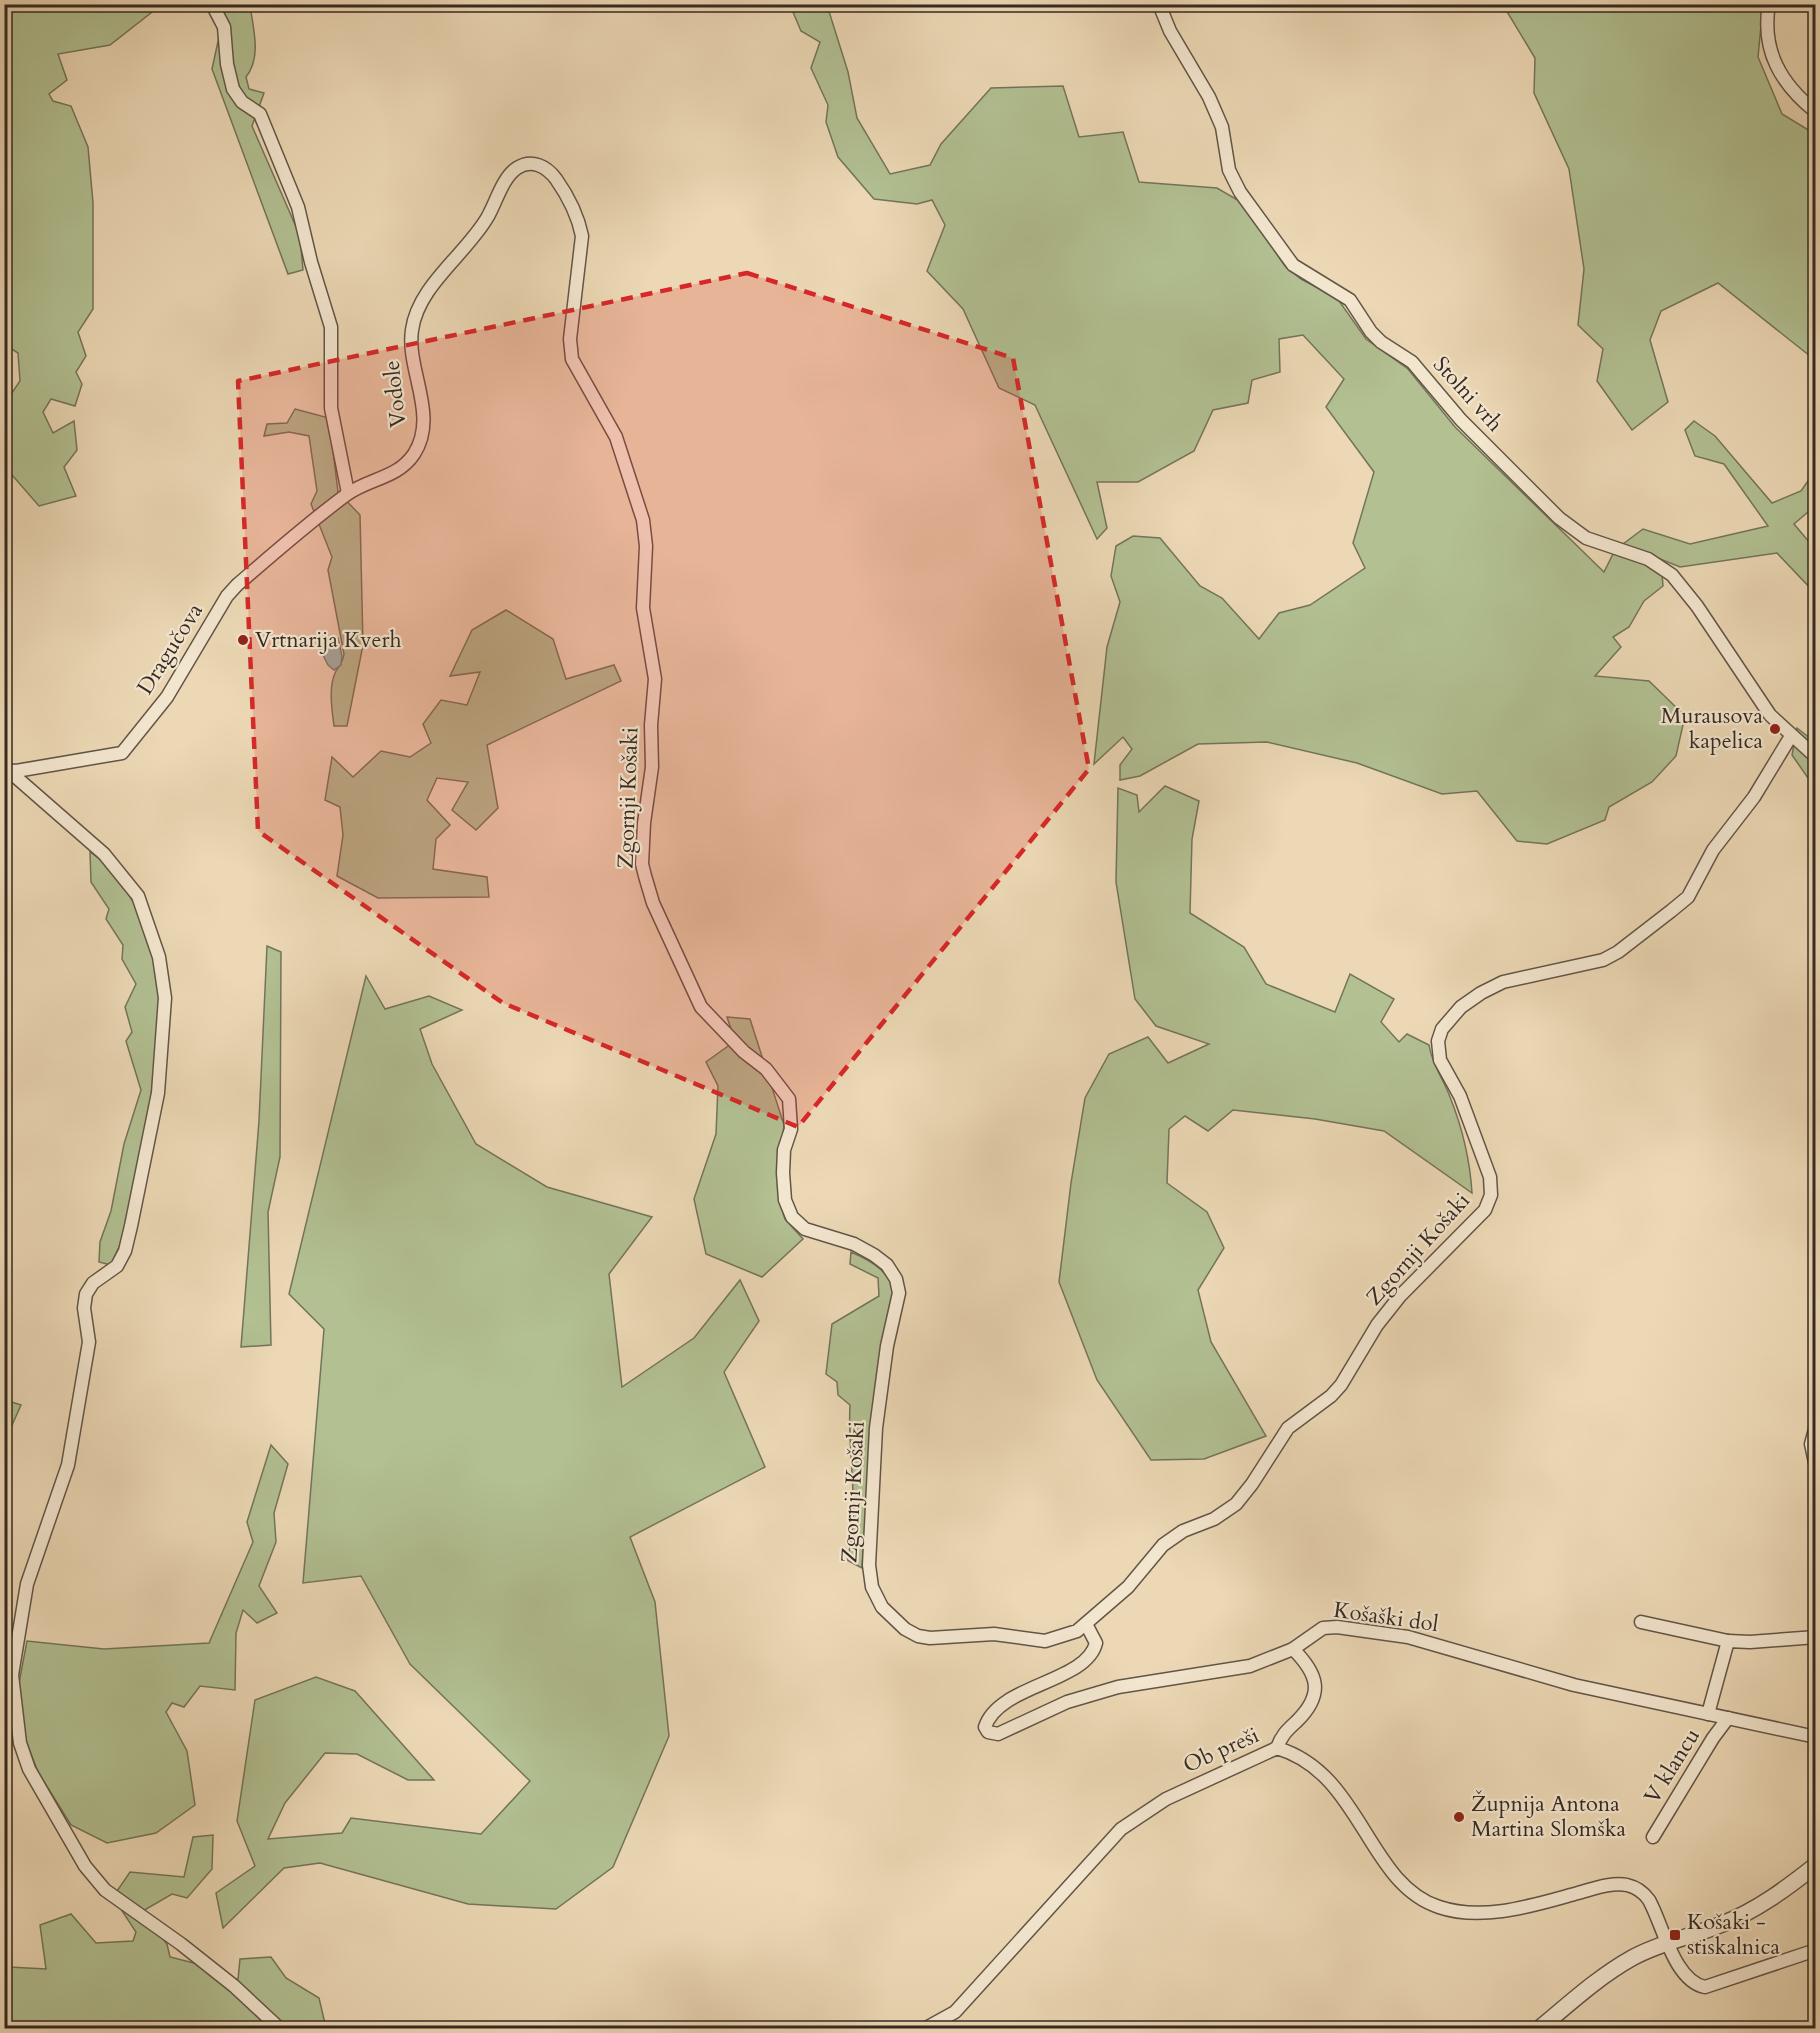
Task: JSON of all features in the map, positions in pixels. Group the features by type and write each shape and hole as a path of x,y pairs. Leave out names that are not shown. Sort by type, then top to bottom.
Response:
{"street":[{"path":"212,4 224,27 229,77 238,98 260,114 298,207 311,262 331,327 332,408 348,493"},
{"name":"Stolni vrh","path":"1159,4 1170,31 1222,127 1229,170 1240,192 1293,265 1350,300 1376,337 1412,362 1461,420 1559,518 1586,537 1648,559 1672,575 1697,606 1770,715 1815,758"},
{"path":"1769,4 1768,34 1775,67 1793,93 1815,112"},
{"name":"Vodole","path":"348,493 376,479 394,474 406,464 416,450 423,431 422,398 412,354 411,333 418,306 480,230 508,177 518,167 528,164 546,168 564,193 580,222 581,254 570,339 572,358 590,391"},
{"name":"Zgornji Košaki","path":"590,391 616,437 643,520 646,546 644,608 655,679 651,724 652,767 642,864 653,903 701,1007 744,1052 766,1069 789,1099 791,1129 784,1149 783,1173 785,1200 792,1217 805,1229 854,1244 874,1255 887,1266 896,1279 899,1293 887,1346 876,1428 869,1565 872,1587 882,1606 906,1629 924,1637 994,1634 1046,1641 1063,1637 1086,1624 1128,1587 1163,1545 1183,1531 1214,1519 1236,1504 1252,1484 1288,1428 1331,1396 1341,1384 1377,1325 1400,1296 1485,1210 1491,1195 1490,1177 1460,1096 1438,1052 1442,1029 1475,998 1503,982 1580,967 1610,956 1688,897 1713,850 1754,797 1791,736"},
{"name":"Dragučova","path":"7,771 122,753 167,697 227,597 348,493"},
{"path":"7,771 104,854 133,889 159,957 165,998 158,1093 134,1216 125,1251 117,1266 93,1283 86,1294 84,1308 88,1351 68,1465 27,1584 12,1675 20,1743 29,1768 85,1866 105,1890 216,1972 279,2028"},
{"path":"1815,1426 1811,1444 1815,1467"},
{"path":"1641,1622 1728,1641 1750,1642 1815,1637"},
{"name":"Košaški dol","path":"1086,1624 1096,1643 1093,1654 1081,1665 1044,1681 999,1709 988,1720 985,1727 988,1732 998,1734 1067,1702 1118,1687 1250,1666 1293,1649 1323,1628 1385,1634 1442,1645 1574,1685 1815,1737"},
{"path":"1708,1714 1728,1641"},
{"path":"1277,1748 1280,1738 1306,1710 1315,1690 1310,1667 1293,1649"},
{"name":"V klancu","path":"1653,1837 1713,1738 1728,1718"},
{"name":"Ob preši","path":"926,2028 955,2012 1128,1824 1166,1799 1277,1748 1293,1753 1326,1779 1355,1813 1393,1874 1421,1899 1438,1907 1461,1913 1488,1913 1606,1886 1628,1885 1643,1893 1650,1900 1677,1964 1689,1979 1705,1987 1815,1950"},
{"path":"1540,2028 1602,1977 1667,1941 1722,1924 1757,1906 1815,1865"}],"highlighted area":[{"path":"747,273 1013,358 1089,769 798,1127 503,1003 258,831 238,381"}],"shaded area":[{"path":"4,5 161,5 110,45 58,54 67,80 49,94 53,101 71,106 88,147 93,203 93,309 78,332 86,356 76,372 82,384 75,406 51,399 43,412 53,433 74,421 77,450 64,467 76,496 39,506 5,467 5,403 20,381 18,353 4,344"},
{"path":"226,5 250,5 255,51 254,61 246,77 249,89 264,93 252,126 300,236 303,270 288,274 212,69"},
{"path":"790,5 827,5 848,72 857,118 890,174 930,165 941,144 991,88 1063,86 1079,137 1123,132 1139,182 1217,188 1241,202 1285,266 1301,279 1337,298 1366,339 1408,369 1455,427 1604,572 1614,552 1645,562 1662,574 1663,586 1644,601 1629,627 1613,637 1621,647 1595,676 1649,681 1685,716 1676,756 1652,782 1609,807 1605,820 1547,844 1517,841 1477,791 1442,794 1357,763 1267,742 1198,744 1140,776 1120,780 1120,765 1132,749 1123,737 1094,764 1107,647 1120,602 1111,576 1116,546 1133,536 1160,538 1200,586 1222,598 1259,639 1279,613 1310,605 1365,568 1353,543 1374,472 1326,407 1344,379 1303,335 1279,339 1280,372 1252,380 1248,403 1213,410 1194,451 1138,482 1097,482 1107,528 1097,539 1035,405 999,388 963,309 927,271 945,225 932,200 917,204 874,199 838,157 826,122 828,105 811,68 820,42 801,31"},
{"path":"1503,5 1763,5 1758,57 1782,114 1815,134 1815,360 1718,283 1661,311 1650,340 1668,402 1632,430 1597,381 1603,349 1578,325 1584,269 1569,169 1534,93 1535,58"},
{"path":"295,409 329,418 338,492 360,515 363,645 347,726 334,726 332,684 344,654 328,570 332,557 311,504 317,491 309,436 289,432 264,436 267,424 287,423"},
{"path":"1694,421 1715,436 1772,503 1801,491 1815,471 1815,506 1794,524 1815,549 1815,593 1777,553 1680,567 1623,544 1643,529 1690,544 1768,526 1724,464 1695,456 1685,430"},
{"path":"506,610 553,639 566,679 614,665 621,681 487,745 498,808 476,830 452,810 468,782 437,778 427,800 450,825 436,839 433,869 487,877 489,897 378,898 337,876 343,835 340,807 325,800 332,757 353,777 381,751 410,757 431,743 423,724 441,700 467,705 480,672 450,676 472,630"},
{"path":"338,638 342,656 341,665 334,670 328,665 320,649 324,641"},
{"path":"1797,728 1815,742 1815,788 1792,755"},
{"path":"1165,786 1199,801 1192,839 1190,913 1244,947 1266,984 1335,1012 1350,974 1394,999 1381,1022 1399,1042 1407,1034 1429,1045 1462,1132 1472,1193 1384,1131 1315,1119 1233,1110 1208,1131 1185,1116 1169,1129 1167,1183 1207,1212 1224,1248 1198,1290 1211,1342 1266,1436 1204,1459 1151,1460 1097,1380 1059,1282 1071,1183 1085,1098 1109,1054 1148,1037 1168,1063 1209,1044 1156,1026 1135,999 1116,882 1118,788 1137,795 1139,812"},
{"path":"90,852 113,868 141,915 154,960 161,1006 147,1132 126,1231 111,1265 99,1262 100,1242 111,1211 124,1144 141,1090 126,1041 132,1032 125,1007 136,984 122,959 123,945 106,919 109,909 91,882"},
{"path":"267,946 281,952 280,1157 268,1212 271,1345 241,1347 259,1121"},
{"path":"366,976 385,1009 429,996 462,1010 420,1029 432,1064 476,1144 547,1187 652,1217 609,1274 622,1387 694,1338 740,1280 759,1321 724,1372 765,1467 630,1537 655,1602 669,1736 613,1867 556,1909 468,1904 320,1863 284,1868 223,1928 216,1893 255,1866 237,1821 255,1700 316,1677 355,1691 434,1780 408,1780 357,1754 325,1753 285,1803 268,1839 342,1833 351,1818 481,1834 530,1781 410,1664 361,1576 303,1583 324,1329 289,1294"},
{"path":"727,1017 750,1019 784,1125 778,1174 779,1201 785,1219 803,1239 762,1277 706,1254 694,1199 716,1134 718,1086 706,1062 735,1041"},
{"path":"851,1252 880,1268 893,1287 896,1296 868,1484 862,1568 847,1560 853,1522 850,1405 838,1395 837,1382 826,1374 832,1324 879,1296 878,1278 850,1264"},
{"path":"4,1400 21,1405 5,1441"},
{"path":"271,1445 288,1464 274,1513 276,1542 259,1586 277,1613 257,1623 243,1610 236,1633 235,1690 200,1686 184,1707 172,1703 166,1712 187,1751 195,1805 156,1833 107,1843 71,1825 38,1772 17,1718 19,1683 27,1641 104,1649 209,1643 253,1542 247,1522"},
{"path":"213,1835 212,1869 187,1898 172,1894 141,1912 167,1944 170,1957 213,1968 226,1981 238,1979 240,1959 271,1957 286,1978 319,1998 326,2028 5,2028 4,1955 9,1967 46,1969 40,1925 71,1914 96,1943 133,1941 136,1932 113,1897 130,1872 184,1877 193,1837"}],"place":[{"name":"Vrtnarija Kverh","path":"243,640"},
{"name":"Murausova kapelica","path":"1775,729"},
{"name":"Župnija Antona Martina Slomška","path":"1459,1817"},
{"name":"Košaki - stiskalnica","path":"1675,1935"}]}
